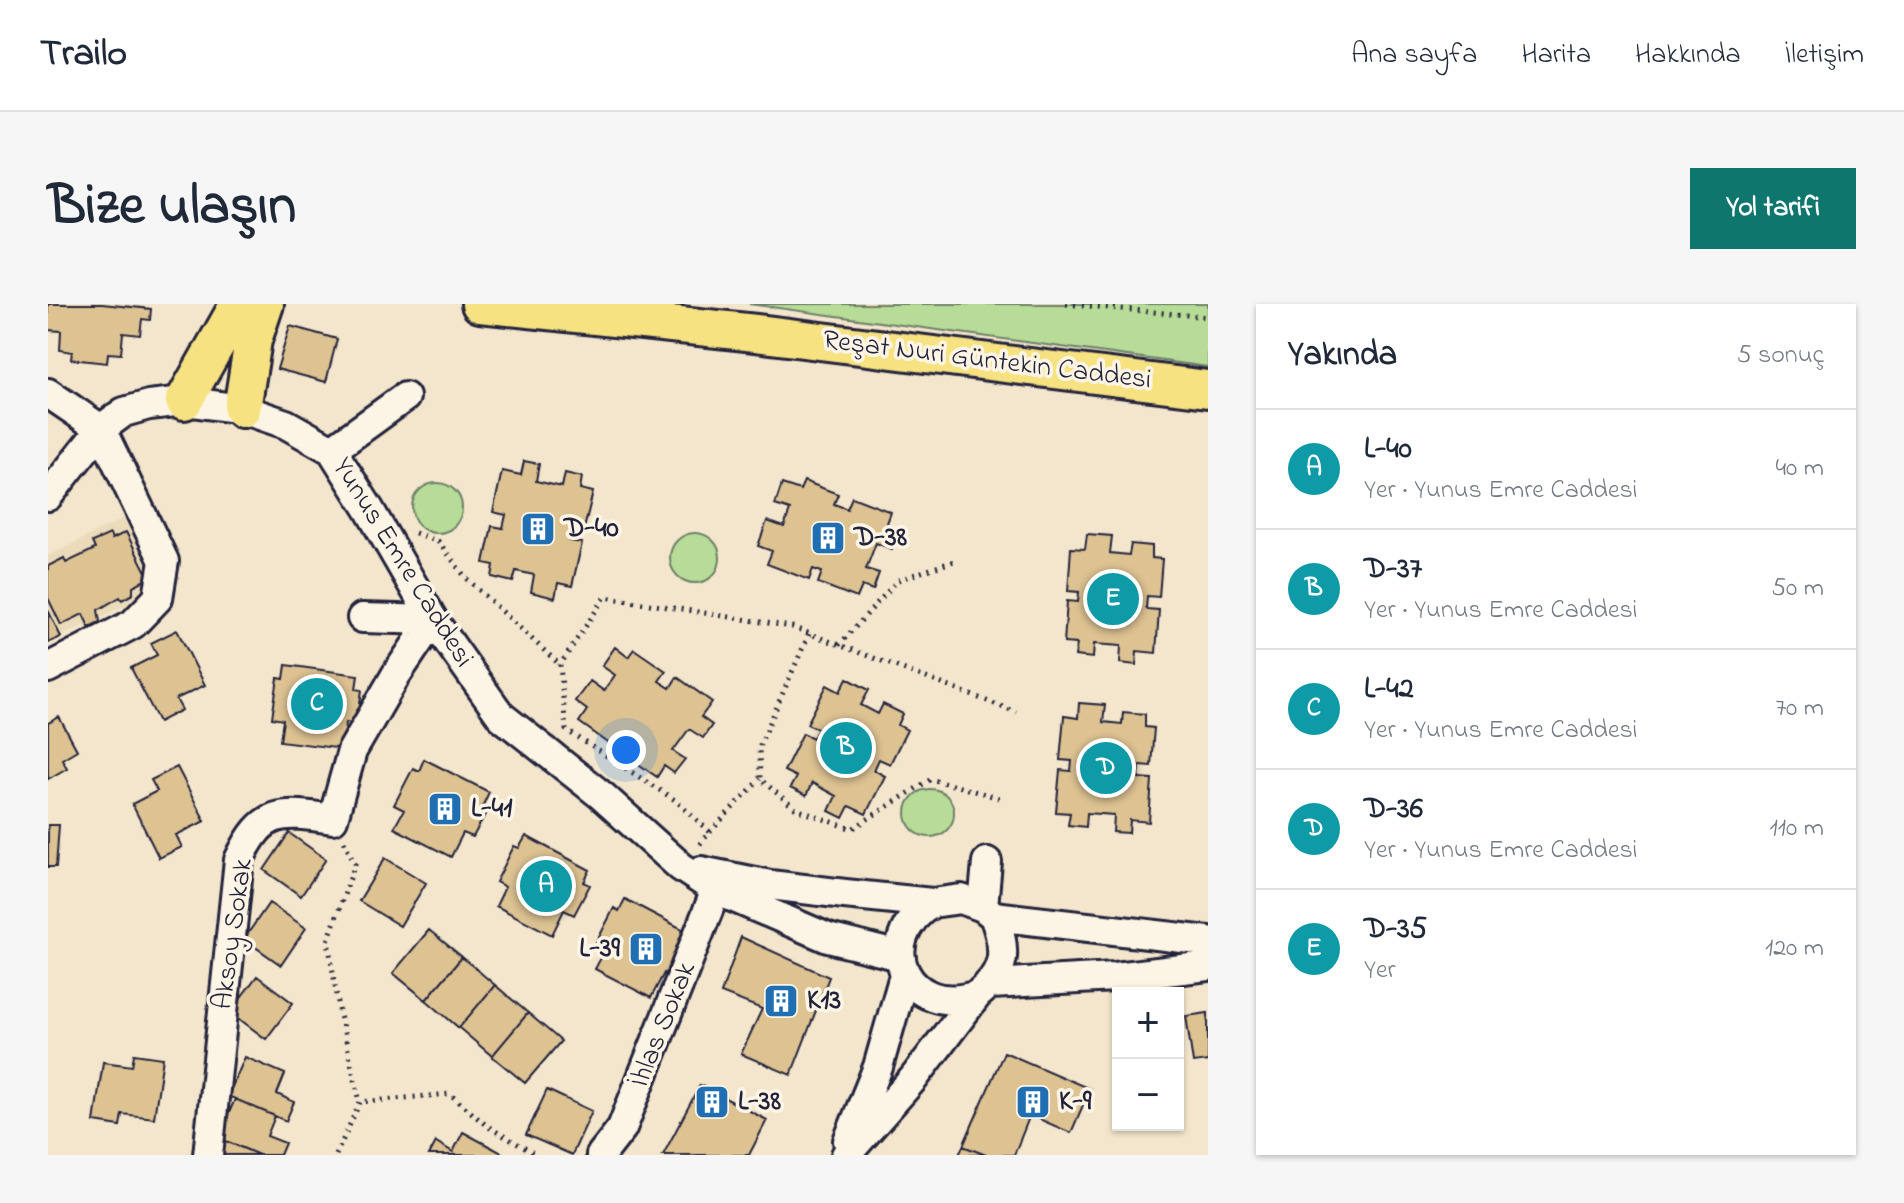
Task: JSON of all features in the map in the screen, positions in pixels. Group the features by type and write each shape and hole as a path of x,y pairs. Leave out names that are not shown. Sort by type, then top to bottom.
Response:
{"main road":[{"name":"Reşat Nuri Güntekin Caddesi","path":"480,304 756,333 1208,389"},
{"path":"184,401 256,309"},
{"path":"242,409 256,309"}],"street":[{"path":"48,393 101,429 164,561 158,598 133,624 48,668"},
{"path":"332,450 405,397"},
{"name":"Yunus Emre Caddesi","path":"48,496 101,429 124,412 184,401 242,409 286,424 332,450 433,620 501,716 601,795 681,867 716,890 828,938 903,964 913,985 943,1001 960,1001 984,990 1208,966"},
{"path":"362,618 433,620"},
{"path":"333,819 352,751 396,675 433,620"},
{"name":"Aksoy Sokak","path":"208,1155 239,860 250,837 265,820 296,814 333,819"},
{"path":"844,1155 914,1078 999,969 1003,952 1001,935 988,912 987,862"},
{"path":"681,867 770,885 932,903 961,899 988,912 1208,941"},
{"name":"İhlas Sokak","path":"601,1155 622,1128 716,890"},
{"path":"844,1155 878,1067 903,964 901,940 907,924 918,911 932,903"}],"path":[{"path":"1066,304 1208,317"},
{"path":"375,520 438,541 466,578 560,665"},
{"path":"839,645 898,580 954,561"},
{"path":"710,832 675,800 566,730 560,665 605,597 792,627 1016,712"},
{"path":"681,867 760,779 759,747 809,634"},
{"path":"760,779 796,809 852,829 931,779 999,798"},
{"path":"333,819 355,864 328,941 340,1015 360,1102 336,1155"},
{"path":"360,1102 450,1094 487,1126 537,1155"}],"shaded area":[{"path":"124,518 155,576 135,601 48,642 48,556"}],"green space":[{"path":"749,304 1208,304 1208,367"},
{"path":"437,483 455,490 462,508 455,526 437,533 419,526 412,508 419,490"},
{"path":"695,533 713,540 720,558 713,576 695,583 677,576 670,558 677,540"},
{"path":"930,789 947,796 954,813 947,830 930,837 913,830 906,813 913,796"}],"building":[{"path":"48,304 102,304 151,309 150,320 142,319 140,335 123,333 121,354 108,353 107,363 71,359 72,352 60,350 61,331 48,330"},
{"path":"290,326 337,339 326,382 277,369"},
{"name":"D-40","path":"524,461 539,464 536,481 562,487 565,473 582,477 580,489 593,492 583,533 572,531 570,541 582,543 572,586 558,583 555,598 531,592 534,575 516,571 513,582 492,577 494,565 484,563 492,526 503,528 506,515 493,512 502,471 521,475"},
{"name":"D-38","path":"804,481 838,494 834,504 847,509 852,497 891,512 885,529 897,534 892,549 876,543 866,569 879,573 873,590 862,586 857,598 818,583 822,572 813,569 809,580 767,564 772,551 758,546 767,521 784,527 790,510 775,505 782,484 800,490"},
{"path":"126,532 149,578 133,586 133,594 122,600 120,597 98,610 100,622 89,627 83,614 61,625 48,598 48,566 64,558 66,563 95,549 92,542 110,534 112,539"},
{"path":"1087,534 1112,536 1110,553 1129,555 1131,544 1152,546 1152,558 1162,559 1159,597 1147,596 1146,609 1159,610 1156,653 1137,651 1136,665 1120,663 1121,646 1094,644 1093,658 1075,656 1077,644 1064,643 1067,601 1078,602 1079,592 1068,591 1071,548 1085,549"},
{"path":"48,610 61,637 48,643"},
{"path":"177,630 205,685 176,699 182,710 159,722 131,668 157,655 151,643"},
{"path":"615,647 628,657 634,649 666,671 659,681 670,688 677,677 712,702 701,717 712,725 703,738 689,729 673,751 685,759 674,773 664,766 657,777 623,753 629,743 621,737 614,747 579,722 587,710 575,701 590,681 604,691 615,675 602,666"},
{"path":"286,665 358,675 356,689 362,690 357,724 346,722 343,749 280,741 283,720 272,718 278,678 284,679"},
{"path":"847,678 869,690 861,705 878,714 883,704 903,714 898,725 907,730 890,764 879,759 874,770 885,776 866,814 849,806 843,818 829,811 836,796 812,783 806,796 790,788 796,777 784,771 803,733 813,738 818,729 807,724 827,685 840,692"},
{"path":"1079,703 1105,705 1103,722 1122,724 1123,712 1145,714 1145,727 1154,728 1151,766 1140,765 1139,778 1152,779 1149,822 1130,820 1129,833 1113,832 1114,815 1087,813 1086,827 1068,825 1070,813 1056,812 1060,770 1071,771 1072,761 1060,760 1064,716 1078,718"},
{"path":"59,717 77,750 62,759 67,768 48,779 48,723"},
{"name":"L-41","path":"424,759 489,792 483,805 489,807 473,837 463,833 451,857 394,828 404,810 394,805 413,768 419,771"},
{"path":"177,767 205,821 176,835 182,847 159,858 132,804 157,791 151,780"},
{"path":"48,825 59,825 56,867 48,867"},
{"path":"289,833 326,859 301,896 264,870"},
{"path":"526,836 590,870 584,882 590,885 574,915 564,910 552,935 496,906 505,887 496,882 514,846 519,848"},
{"path":"385,858 426,883 400,926 359,901"},
{"name":"L-39","path":"625,899 690,933 674,978 664,973 651,998 595,969 605,950 595,945 614,908 619,911"},
{"path":"269,903 306,928 281,965 244,939"},
{"path":"429,930 462,957 426,1000 393,973"},
{"name":"K13","path":"741,937 829,977 791,1075 741,1054 762,1009 721,993"},
{"path":"462,957 495,985 459,1028 426,1000"},
{"path":"257,976 293,1003 266,1039 230,1012"},
{"path":"495,985 528,1013 492,1056 459,1028"},
{"path":"528,1013 561,1041 525,1083 492,1056"},
{"path":"1208,1013 1208,1061 1193,1063 1186,1016"},
{"name":"K-9","path":"1004,1052 1090,1089 1071,1133 1030,1115 1014,1155 986,1155 963,1146"},
{"path":"134,1054 163,1058 154,1118 122,1114 120,1126 94,1122 103,1062 132,1066"},
{"path":"245,1057 285,1074 277,1094 294,1102 286,1121 228,1096"},
{"name":"L-38","path":"700,1085 767,1120 749,1155 663,1155"},
{"path":"547,1090 592,1111 572,1155 526,1135"},
{"path":"235,1099 275,1116 267,1136 285,1143 280,1155 259,1155 218,1138"},
{"path":"463,1132 502,1153 429,1155 436,1142 453,1152"},
{"path":"226,1141 259,1155 220,1155"},
{"path":"963,1146 986,1155 959,1155"}],"place":[{"name":"D-40","path":"538,529"},
{"name":"D-38","path":"828,538"},
{"name":"D-35","path":"1113,599"},
{"name":"L-42","path":"317,704"},
{"name":"D-37","path":"846,748"},
{"name":"D-36","path":"1106,768"},
{"name":"L-41","path":"445,809"},
{"name":"L-40","path":"546,886"},
{"name":"L-39","path":"646,949"},
{"name":"K13","path":"781,1001"},
{"name":"L-38","path":"712,1102"},
{"name":"K-9","path":"1033,1102"}]}
